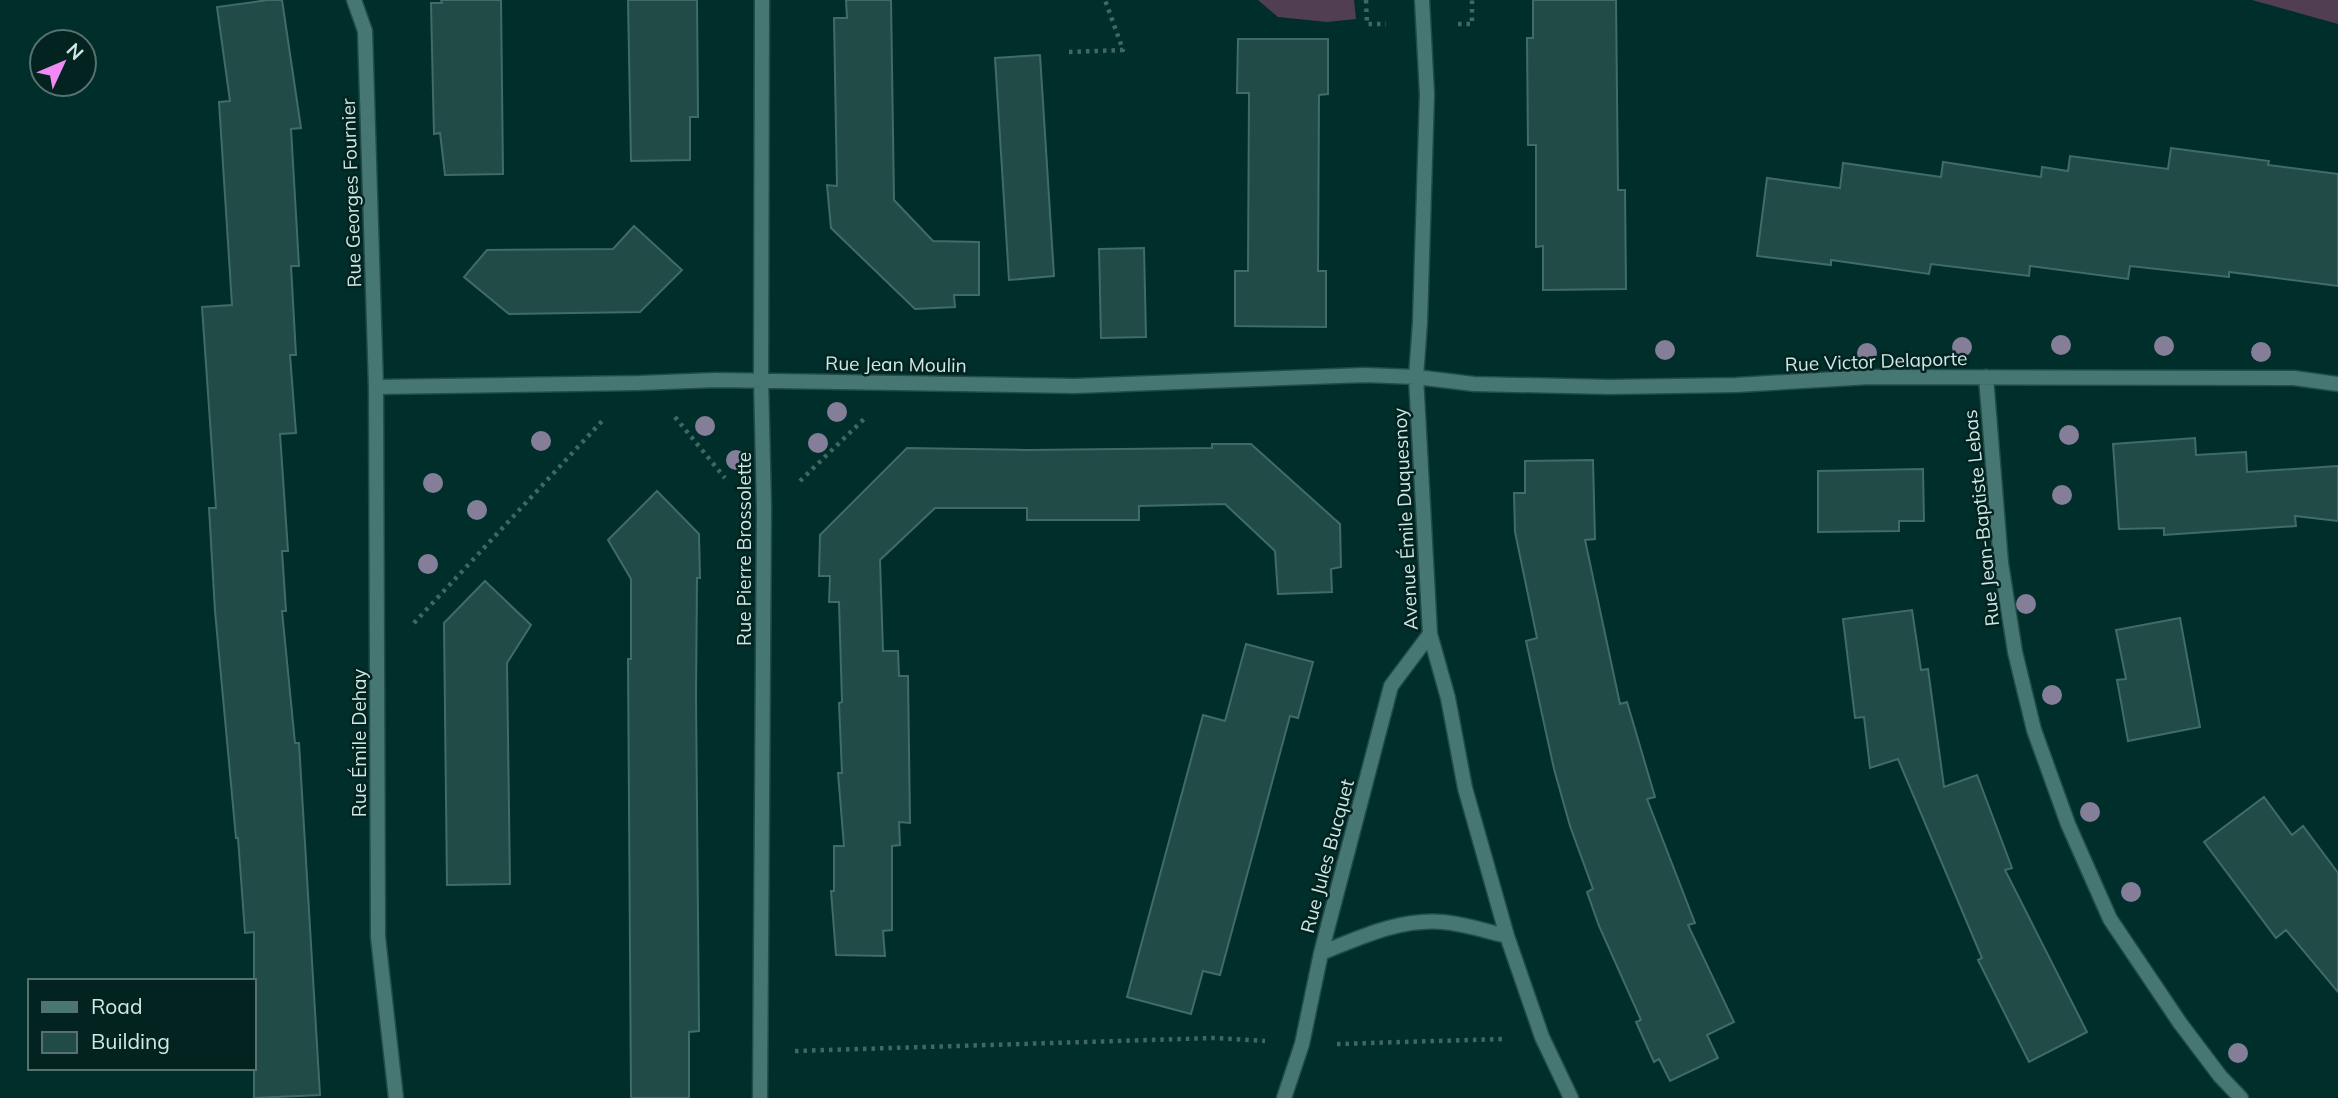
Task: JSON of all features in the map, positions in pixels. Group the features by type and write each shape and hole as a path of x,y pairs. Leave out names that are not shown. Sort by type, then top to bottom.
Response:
{"street":[{"name":"Rue Georges Fournier","path":"354,0 365,31 376,387"},
{"name":"Rue Pierre Brossolette","path":"760,1098 764,494 761,380 762,0"},
{"name":"Avenue Émile Duquesnoy","path":"1422,0 1427,94 1416,377 1430,634 1448,698 1465,788 1507,936 1542,1037 1571,1098"},
{"name":"Rue Jean Moulin","path":"376,387 761,380 1075,386 1365,375 1416,377"},
{"name":"Rue Victor Delaporte","path":"1416,377 1474,384 1610,387 1736,385 1870,377 2294,378 2338,384"},
{"name":"Rue Jean-Baptiste Lebas","path":"1986,377 2001,563 2015,652 2034,730 2068,824 2110,919 2180,1023 2220,1076 2241,1098"},
{"name":"Rue Émile Dehay","path":"376,387 378,936 396,1098"},
{"name":"Rue Jules Bucquet","path":"1283,1098 1303,1044 1321,953 1391,686 1430,634"},
{"path":"1321,953 1365,935 1404,924 1442,922 1507,936"}],"path":[{"path":"1069,52 1123,50 1105,0"},
{"path":"377,636 413,624 639,383 664,405 736,489 786,495 880,404 896,384"},
{"path":"759,1052 1214,1038 1303,1044 1542,1037"}],"shaded area":[{"path":"1258,0 1354,0 1356,19 1327,22 1278,17"},
{"path":"2252,0 2338,0 2338,24"}],"building":[{"path":"282,0 301,128 291,129 299,266 291,266 296,355 290,355 296,433 280,434 288,551 282,551 286,611 282,611 295,743 299,743 320,1095 254,1098 254,932 245,933 215,611 209,508 216,508 202,307 232,305 219,102 230,101 217,7"},
{"path":"441,0 501,0 503,174 445,175 440,133 434,134 433,93 431,3 442,3"},
{"path":"628,0 697,0 698,117 690,117 690,160 631,161"},
{"path":"846,0 891,0 894,200 933,241 979,242 979,295 954,295 955,307 915,309 831,228 827,185 837,186 834,18 847,18"},
{"path":"1533,0 1616,0 1618,190 1625,190 1626,289 1543,290 1543,246 1536,247 1536,145 1528,145 1527,38 1533,38"},
{"path":"1238,39 1328,39 1328,94 1319,95 1318,271 1326,271 1326,327 1235,326 1235,271 1248,271 1249,93 1237,93"},
{"path":"1040,55 1054,276 1009,280 995,58"},
{"path":"2171,148 2269,161 2268,165 2338,174 2338,286 2229,272 2229,277 2130,266 2128,279 2030,266 2029,276 1931,264 1929,274 1831,260 1831,265 1757,256 1767,178 1840,188 1843,163 1941,177 1943,162 2041,177 2042,167 2068,171 2070,156 2168,169"},
{"path":"634,226 682,270 640,312 509,314 464,277 487,250 613,249"},
{"path":"1144,248 1146,337 1101,338 1099,249"},
{"path":"2195,438 2196,455 2246,452 2247,472 2338,466 2338,521 2295,516 2296,526 2164,535 2164,528 2119,529 2113,444"},
{"path":"1212,444 1251,444 1340,524 1341,567 1331,569 1332,592 1278,594 1275,551 1225,504 1139,506 1139,520 1027,520 1027,508 935,508 880,560 883,651 898,651 899,676 908,676 910,823 899,822 900,845 892,846 892,930 883,931 885,956 836,955 831,891 834,891 834,846 844,846 838,773 842,773 839,602 829,602 830,576 819,576 820,535 907,448 1212,448"},
{"path":"1593,460 1595,539 1585,540 1620,704 1627,702 1655,797 1647,799 1695,923 1688,925 1734,1022 1707,1035 1718,1058 1670,1081 1659,1059 1654,1062 1636,1022 1641,1020 1599,926 1587,892 1593,889 1570,826 1554,769 1526,641 1537,638 1515,532 1514,493 1525,493 1525,461"},
{"path":"1923,469 1924,521 1899,521 1899,531 1818,532 1818,471"},
{"path":"657,491 699,534 696,695 699,1031 689,1032 689,1098 631,1098 628,659 631,659 631,579 608,540"},
{"path":"485,581 531,625 507,663 510,884 447,885 444,623"},
{"path":"1912,610 1921,670 1928,669 1944,787 1977,775 2012,868 2005,870 2087,1032 2029,1062 1978,960 1982,958 1898,759 1870,768 1864,717 1855,718 1843,619"},
{"path":"2180,618 2200,727 2128,741 2117,680 2126,679 2116,630"},
{"path":"1246,644 1313,662 1298,718 1290,716 1220,975 1203,971 1191,1014 1127,997 1203,715 1225,721"},
{"path":"2264,797 2292,835 2303,826 2338,873 2338,992 2286,930 2276,938 2204,842"}]}
